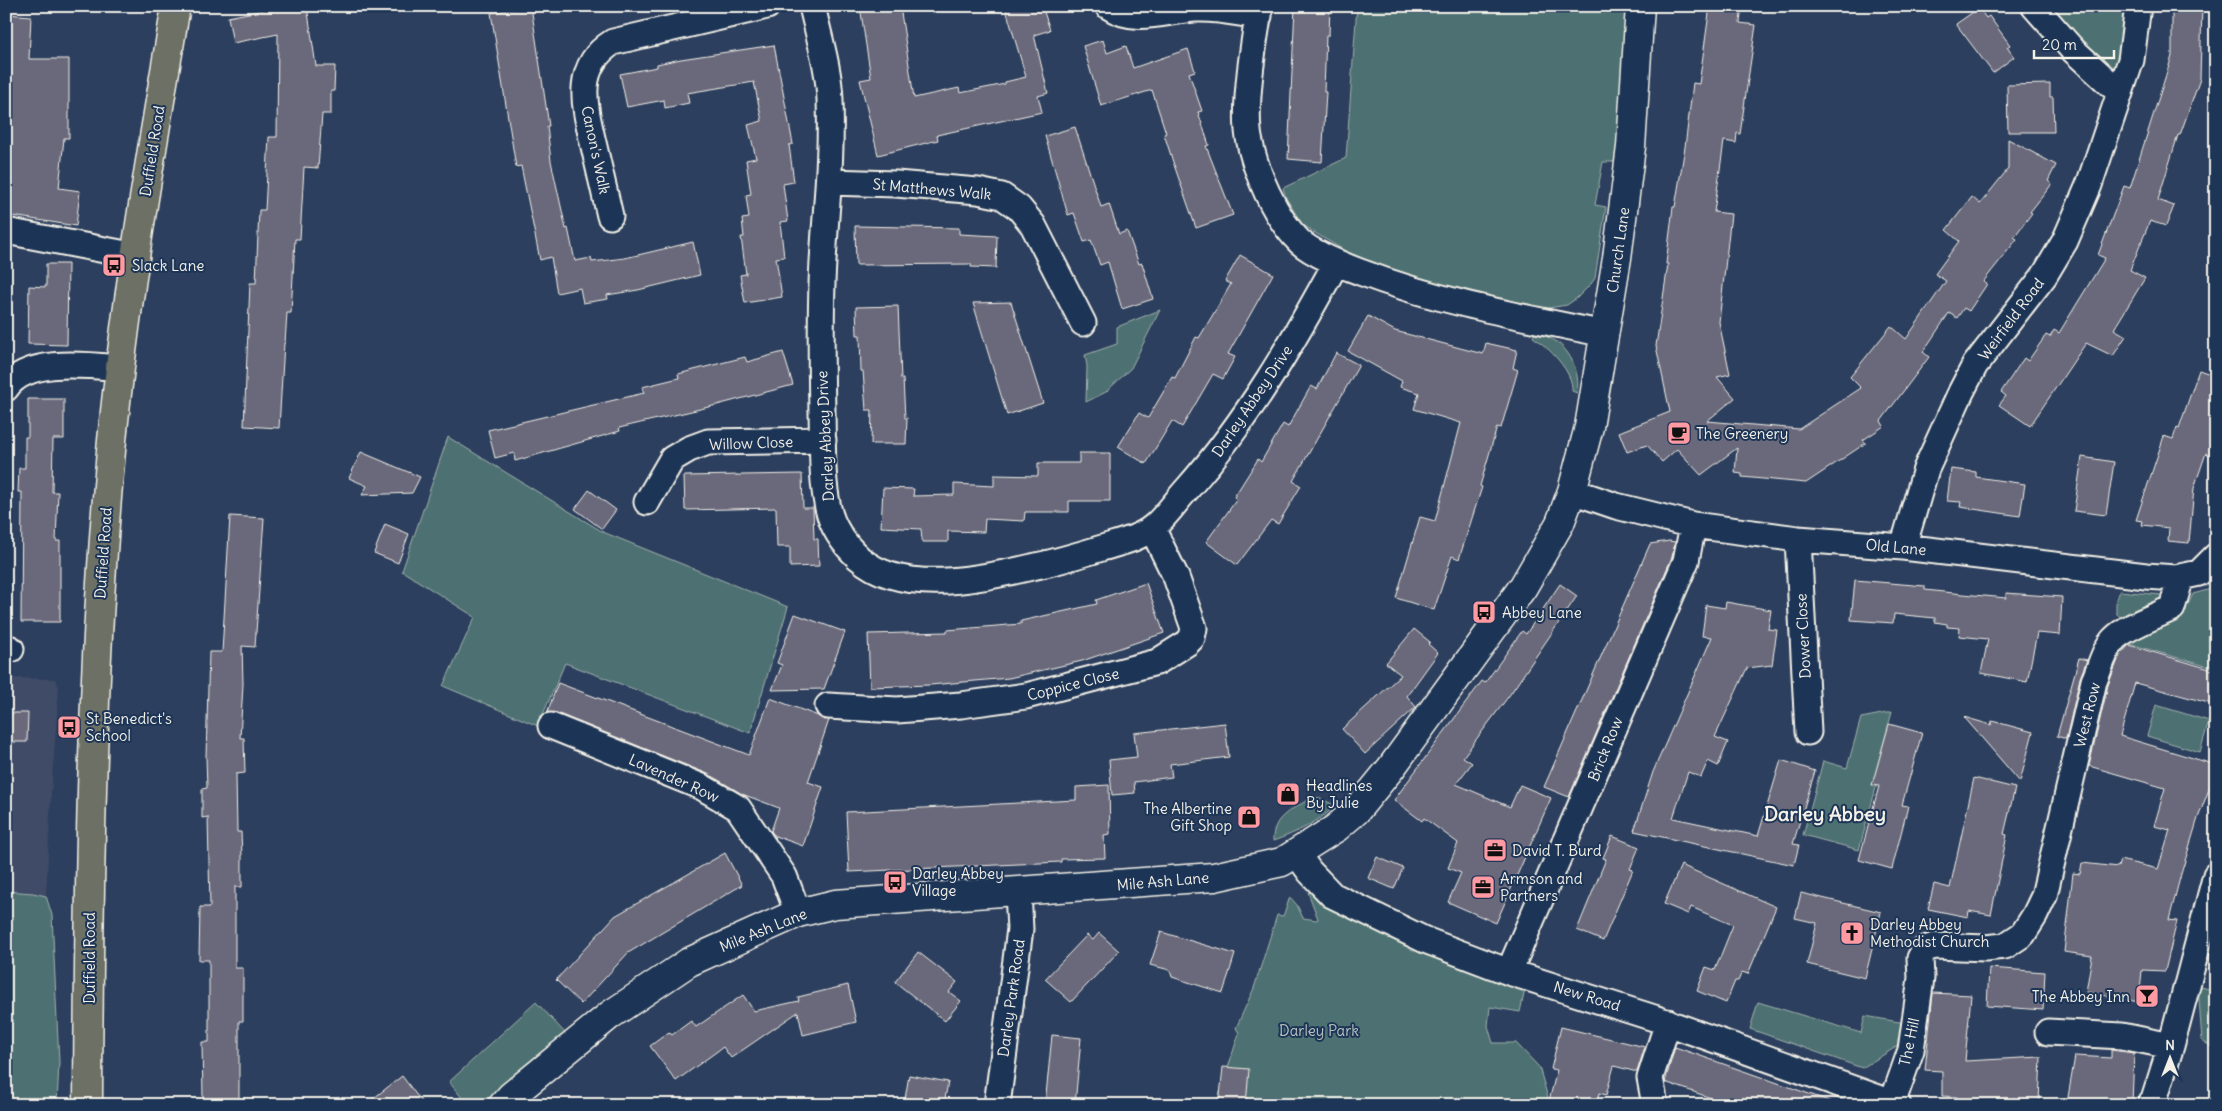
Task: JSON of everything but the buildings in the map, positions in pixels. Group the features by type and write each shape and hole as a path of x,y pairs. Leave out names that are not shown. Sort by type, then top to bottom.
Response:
{"main road":[{"name":"Duffield Road","path":"88,1105 89,851 94,685 104,538 120,368 176,6"}],"street":[{"name":"Canon's Walk","path":"610,216 586,113 584,93 586,81 595,56 613,42 767,6"},
{"name":"Darley Abbey Drive","path":"812,6 830,98 829,182 820,330 823,440 828,509 837,530 848,546 861,559 882,574 914,581 958,580 1007,573 1072,558 1130,540 1152,528 1214,458 1244,418 1300,328 1336,263"},
{"path":"1108,6 1125,15 1138,16 1199,8 1260,11 1248,113 1249,137 1274,208 1301,242 1336,263 1395,285 1495,312 1605,334"},
{"name":"Church Lane","path":"1572,491 1589,427 1618,258 1631,147 1640,6"},
{"path":"2034,6 2073,50 2120,93"},
{"name":"Weirfield Road","path":"1903,546 1926,469 1961,392 1975,365 2044,276 2065,241 2090,185 2131,60 2138,6"},
{"name":"St Matthews Walk","path":"829,182 942,188 978,191 1002,196 1019,208 1032,225 1083,323"},
{"path":"6,231 136,256"},
{"path":"6,388 11,381 44,366 80,365 120,368"},
{"name":"Willow Close","path":"647,502 672,460 689,449 708,442 823,440"},
{"path":"1289,858 1336,828 1356,811 1391,768 1523,587 1560,523 1572,491"},
{"name":"Old Lane","path":"1572,491 1616,506 1693,525 1798,539 1903,546 2146,576 2176,578 2199,573 2216,556"},
{"name":"Brick Row","path":"1508,972 1686,561 1693,525"},
{"name":"Coppice Close","path":"828,706 897,710 961,705 1026,696 1157,662 1187,643 1192,638 1194,628 1176,577 1152,528"},
{"name":"Dower Close","path":"1798,539 1808,732"},
{"name":"West Row","path":"1921,978 1920,958 1925,949 1935,946 1984,948 2005,946 2023,934 2041,902 2094,681 2105,653 2113,640 2123,632 2172,608 2181,577"},
{"name":"Lavender Row","path":"551,726 702,787 738,808 784,876 798,913"},
{"name":"Mile Ash Lane","path":"503,1105 610,1015 689,962 798,913 834,904 1214,877 1289,858"},
{"name":"New Road","path":"1289,858 1310,872 1332,895 1426,940 1508,972 1668,1022 1895,1104"},
{"path":"2152,1104 2171,1046 2216,875"},
{"name":"Darley Park Road","path":"998,1105 1020,929 1018,892"},
{"name":"The Hill","path":"1895,1104 1911,1050 1921,978"},
{"path":"1655,1105 1650,1078 1668,1022"},
{"path":"2048,1032 2122,1036 2171,1046"}],"shaded area":[{"path":"6,678 55,679 59,687 46,896 52,915 55,966 59,1062 57,1105 6,1105"}],"green space":[{"path":"1357,6 1629,6 1617,162 1603,162 1595,205 1606,207 1595,278 1577,298 1567,305 1542,309 1458,293 1359,259 1302,224 1286,198 1283,188 1346,158"},
{"path":"2049,6 2125,6 2118,67 2108,72"},
{"path":"1160,310 1131,368 1106,392 1086,402 1087,366 1085,355 1117,344 1117,327"},
{"path":"1534,334 1548,337 1557,342 1568,354 1577,377 1577,393 1572,391 1569,376 1559,361 1533,337"},
{"path":"448,437 603,532 788,607 750,733 565,663 538,726 443,686 475,617 402,571"},
{"path":"2211,589 2216,597 2216,669 2127,643 2166,625 2182,612 2193,594"},
{"path":"2120,591 2162,595 2163,604 2125,622 2116,613 2116,601"},
{"path":"2156,705 2209,721 2200,752 2147,736"},
{"path":"1892,712 1873,782 1877,784 1859,850 1803,835 1823,761 1847,768 1861,718"},
{"path":"1313,797 1320,798 1336,806 1306,826 1273,841 1276,825 1280,819 1292,809"},
{"path":"6,891 46,896 52,915 59,1062 57,1105 6,1105"},
{"name":"Darley Park","path":"1308,892 1315,894 1329,908 1336,903 1526,985 1520,1012 1490,1007 1488,1026 1493,1043 1516,1043 1539,1067 1549,1101 1565,1105 1216,1105 1239,1033 1236,1028 1254,988 1277,915 1283,916 1290,897 1297,905 1303,918 1318,919"},
{"path":"2198,986 2216,991 2216,1049 2202,1041"},
{"path":"536,1002 566,1034 494,1105 468,1105 449,1082"},
{"path":"1758,1002 1861,1033 1865,1016 1905,1023 1901,1044 1862,1068 1750,1029"}],"place":[{"name":"Slack Lane","path":"114,265"},
{"name":"The Greenery","path":"1679,433"},
{"name":"Abbey Lane","path":"1484,612"},
{"name":"St Benedict's School","path":"69,727"},
{"name":"Headlines By Julie","path":"1288,794"},
{"name":"The Albertine Gift Shop","path":"1249,817"},
{"name":"David T. Burd","path":"1495,850"},
{"name":"Darley Abbey Village","path":"895,882"},
{"name":"Armson and Partners","path":"1483,887"},
{"name":"Darley Abbey Methodist Church","path":"1852,933"},
{"name":"The Abbey Inn","path":"2147,996"}],"district":[{"name":"Darley Abbey","path":"1825,813"}]}
